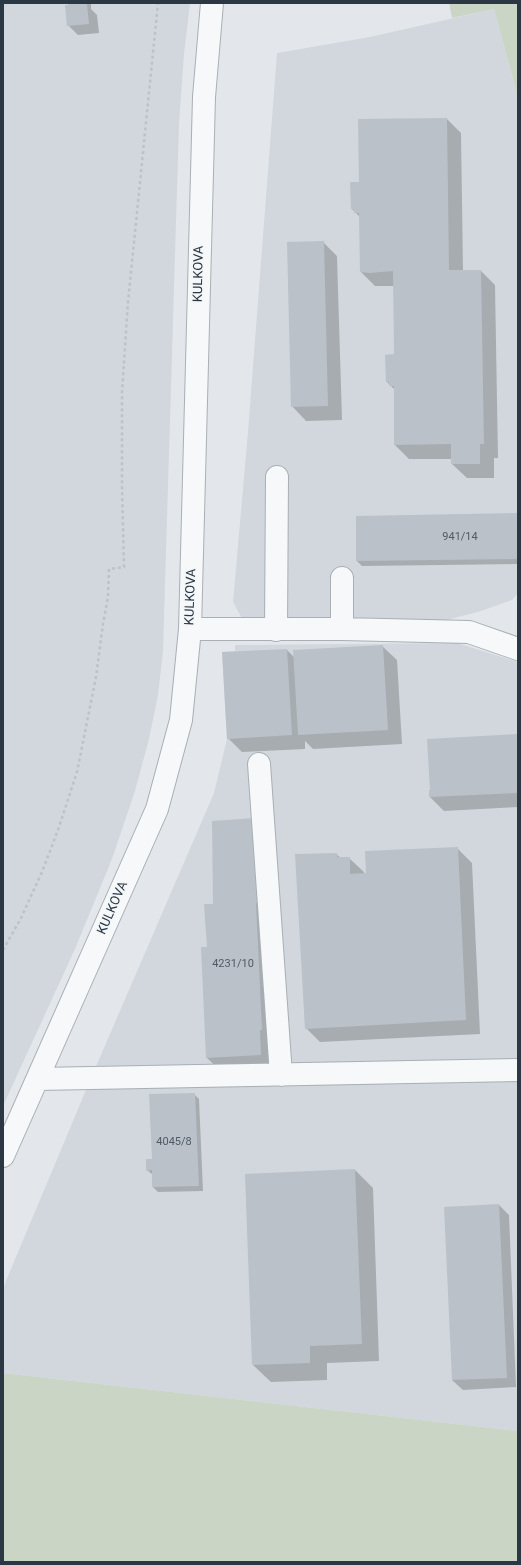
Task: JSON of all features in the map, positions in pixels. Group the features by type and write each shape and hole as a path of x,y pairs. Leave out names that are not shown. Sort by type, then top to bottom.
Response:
{"street":[{"name":"KULKOVA","path":"3,1156 157,809 181,720 190,629 204,97 212,3"},
{"path":"276,630 277,477"},
{"path":"342,578 342,629"},
{"path":"190,629 342,629 469,632 518,649"},
{"path":"259,764 281,1074"},
{"path":"38,1079 518,1070"}],"path":[{"path":"3,950 22,918 42,872 58,830 77,772 96,677 102,624 108,597 108,569 124,567 122,392 128,302 158,3"}],"shaded area":[{"path":"3,3 190,3 184,54 179,123 163,651 158,695 149,739 135,791 112,859 75,949 3,1106"},
{"path":"494,9 518,98 518,593 512,600 478,612 438,622 244,622 233,602 248,432 277,53 370,37"},
{"path":"457,643 518,662 518,1431 3,1373 3,1288 91,1078 214,793 227,739 222,652 235,651 235,645"}],"green space":[{"path":"449,3 518,3 518,98 494,9 452,18"},
{"path":"3,1373 518,1431 518,1562 3,1562"}],"building":[{"path":"68,3 87,4 89,24 67,26 65,5 68,5"},
{"path":"447,118 449,270 481,270 484,444 480,444 480,464 451,464 451,444 394,445 394,386 389,386 389,382 386,382 385,355 394,354 393,271 369,273 360,272 359,213 354,213 354,209 351,209 350,182 359,182 358,119"},
{"path":"324,241 328,406 291,407 287,242"},
{"path":"518,513 518,559 356,561 356,516"},
{"path":"383,645 388,730 298,735 293,650"},
{"path":"287,649 292,735 227,739 222,652"},
{"path":"518,734 518,793 429,797 430,790 427,739"},
{"path":"255,818 260,903 256,903 262,1030 260,1030 261,1055 206,1058 201,947 207,947 204,904 213,904 212,821"},
{"path":"458,847 466,1020 305,1029 295,854 337,853 337,857 350,857 350,874 366,873 365,851"},
{"path":"195,1093 199,1186 152,1187 152,1170 146,1171 146,1159 152,1159 149,1094"},
{"path":"355,1169 362,1344 310,1346 310,1363 252,1365 245,1174"},
{"path":"499,1204 507,1378 452,1380 444,1207"}]}
